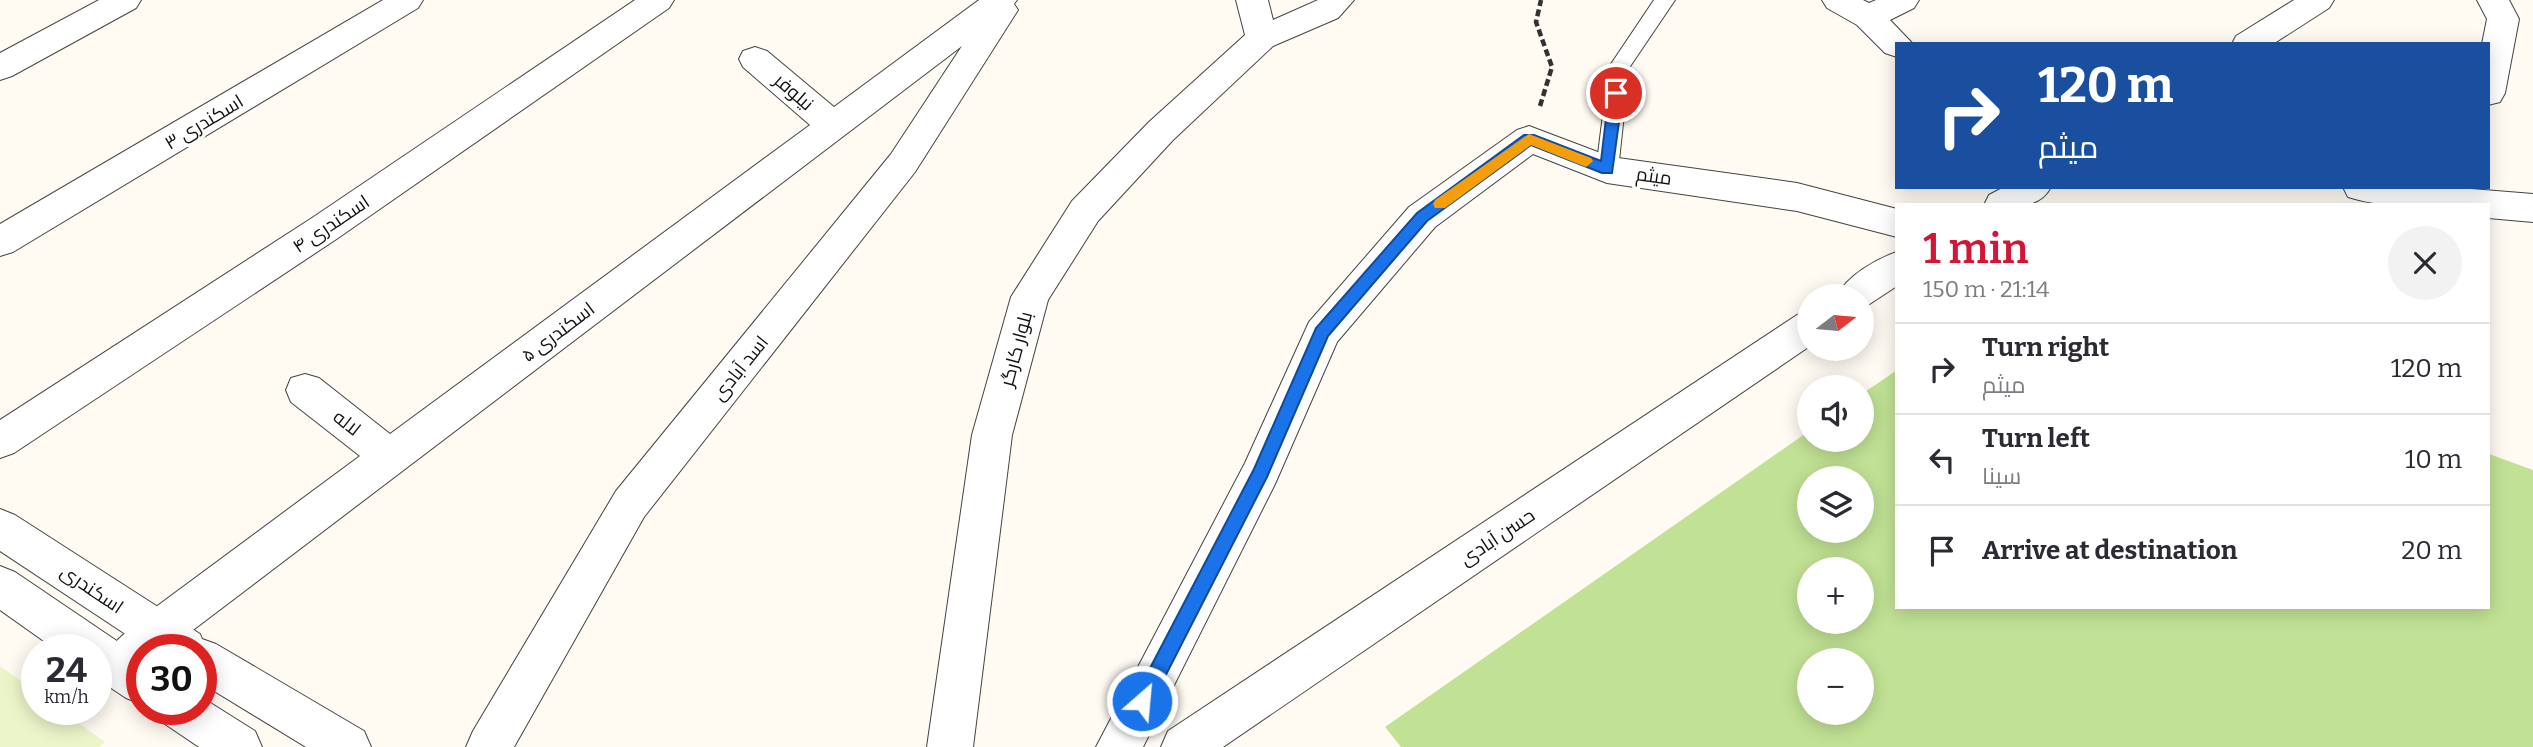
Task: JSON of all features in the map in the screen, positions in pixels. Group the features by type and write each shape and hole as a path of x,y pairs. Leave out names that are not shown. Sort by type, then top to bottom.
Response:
{"street":[{"path":"0,68 125,0"},
{"name":"اسکندری ۳","path":"0,243 407,0"},
{"name":"اسکندری ۴","path":"0,441 325,228 658,0"},
{"name":"اسکندری ۵","path":"178,634 390,457 1001,0"},
{"name":"اسد آبادی","path":"489,747 630,504 903,163 1009,0"},
{"path":"1252,0 1262,38"},
{"name":"بلوار کارگر","path":"950,747 992,435 1030,297 1084,211 1161,131 1262,38 1327,10 1338,0"},
{"path":"1838,0 1868,17 1895,43"},
{"path":"1868,17 1903,0"},
{"path":"2251,42 2318,0"},
{"path":"2490,83 2503,19 2494,0"},
{"name":"نیلوفر","path":"755,58 833,126"},
{"path":"1119,747 1261,472 1322,332 1422,217 1529,139"},
{"name":"میثم","path":"1529,139 1607,170 1797,197 1895,222"},
{"path":"2006,203 2030,189"},
{"path":"2383,189 2440,194 2533,208"},
{"path":"1872,284 1895,268"},
{"name":"حسن آبادی","path":"1184,747 1797,335"},
{"name":"لاله","path":"304,390 390,457"},
{"name":"اسکندری","path":"0,528 159,634"},
{"path":"0,586 70,634"},
{"path":"217,669 348,747"},
{"path":"205,725 239,747"}],"lane":[{"path":"1607,170 1619,67 1665,0"}],"path":[{"path":"1529,139 1552,67 1536,22 1541,0"}],"green space":[{"path":"1895,371 1895,609 2490,609 2490,454 2533,470 2533,747 1401,747 1385,727 1797,439 1797,452 1874,452 1874,386"},
{"path":"0,666 21,681 21,725 81,725 105,742 99,747 0,747"}],"slow traffic":[{"path":"1440,204 1529,139 1586,161"}],"route":[{"path":"1142,701 1261,472 1322,332 1422,217 1529,139 1607,170 1616,93"}]}
